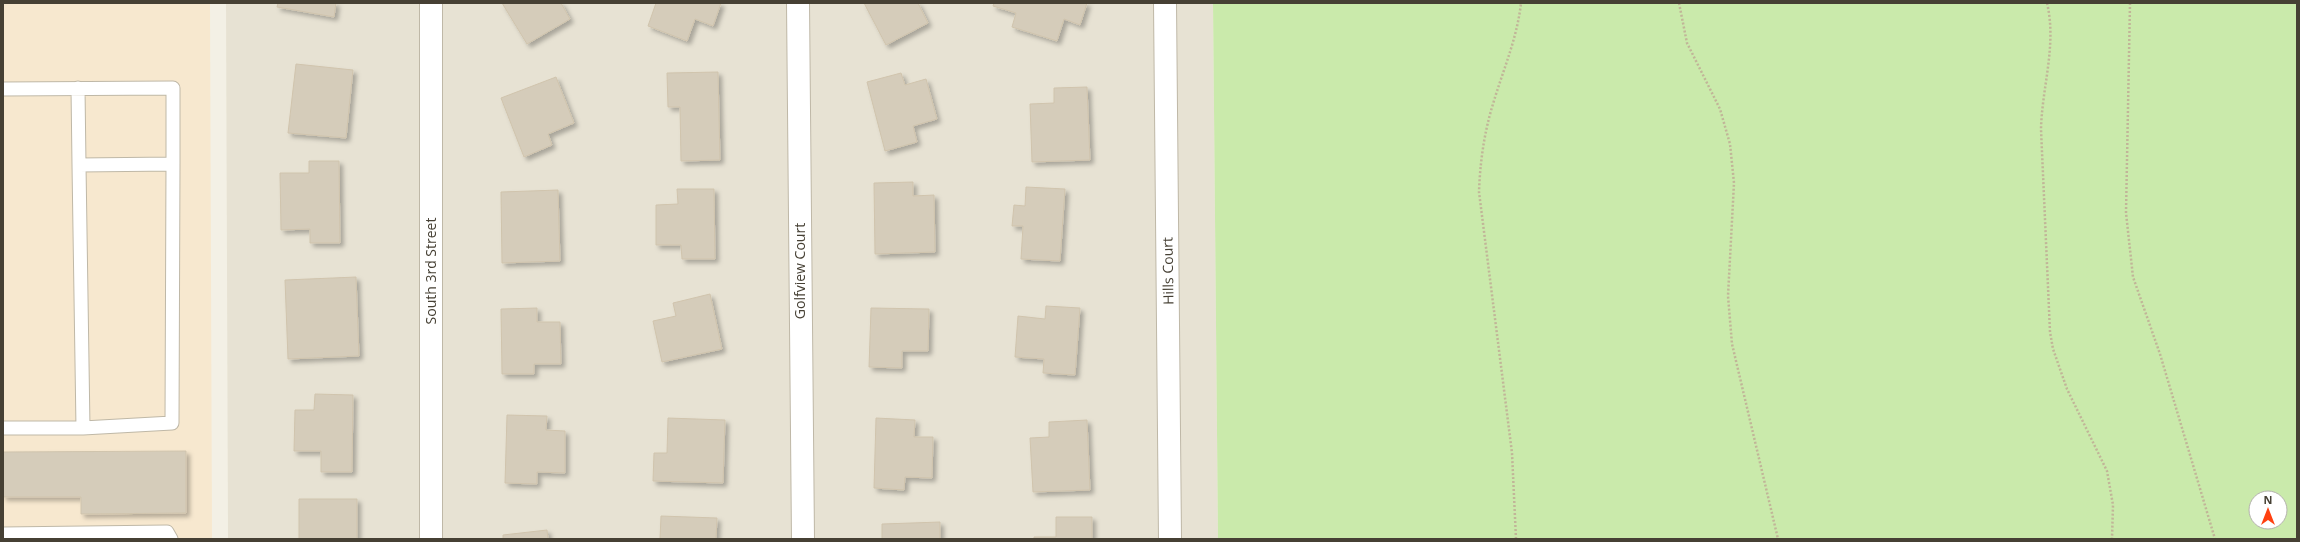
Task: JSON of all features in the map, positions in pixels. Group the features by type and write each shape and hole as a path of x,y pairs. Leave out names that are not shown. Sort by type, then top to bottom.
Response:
{"street":[{"name":"South 3rd Street","path":"431,3 431,539"},
{"name":"Golfview Court","path":"798,3 802,539"},
{"name":"Hills Court","path":"1165,3 1170,539"}],"lane":[{"path":"78,88 83,428"},
{"path":"3,89 173,88 172,423 83,428 3,428"},
{"path":"79,165 173,164"},
{"path":"3,534 167,532 171,539"}],"path":[{"path":"1516,539 1512,453 1479,192 1484,140 1492,105 1515,38 1521,3"},
{"path":"1678,3 1688,43 1720,108 1731,150 1734,183 1728,296 1732,344 1778,539"},
{"path":"2047,3 2051,27 2051,46 2043,98 2041,129 2050,332 2059,369 2107,471 2113,505 2112,539"},
{"path":"2130,3 2126,213 2133,277 2160,354 2215,539"}],"shaded area":[{"path":"3,3 210,3 212,539 3,539"},
{"path":"226,3 1213,3 1218,539 228,539"}],"green space":[{"path":"1213,3 2297,3 2297,539 1218,539"}],"building":[{"path":"278,3 336,3 334,17 277,7"},
{"path":"502,3 561,3 570,19 527,44"},
{"path":"656,3 721,3 713,26 695,19 687,41 648,26"},
{"path":"864,3 918,3 928,23 886,45"},
{"path":"994,3 1087,3 1080,25 1064,19 1057,41 1012,27 1016,13 993,6"},
{"path":"296,64 353,70 346,138 288,133"},
{"path":"718,72 720,160 681,161 680,107 668,107 667,73"},
{"path":"901,73 905,85 926,79 937,119 913,126 917,142 885,151 867,82"},
{"path":"556,77 574,123 548,134 552,145 524,157 501,98"},
{"path":"1087,87 1090,160 1032,162 1030,104 1054,103 1054,88"},
{"path":"309,161 339,161 340,243 310,243 310,229 281,230 280,173 309,173"},
{"path":"913,182 913,196 934,195 935,252 875,254 874,183"},
{"path":"1026,187 1065,189 1060,261 1021,259 1023,226 1012,226 1014,205 1025,206"},
{"path":"677,189 714,189 715,259 682,259 681,245 656,245 656,205 678,204"},
{"path":"558,190 560,261 502,263 501,192"},
{"path":"356,277 359,356 288,359 285,280"},
{"path":"710,294 722,349 662,362 653,321 676,316 673,303"},
{"path":"1046,306 1080,308 1075,375 1043,373 1044,359 1015,357 1018,316 1045,319"},
{"path":"537,308 537,322 560,322 561,364 534,364 534,374 502,374 501,309"},
{"path":"871,308 929,309 928,351 902,351 902,368 869,367"},
{"path":"315,394 353,395 352,472 321,472 321,451 294,451 295,410 314,410"},
{"path":"507,415 547,416 546,430 565,431 565,473 537,472 537,484 505,483"},
{"path":"668,418 725,420 723,483 653,481 654,453 667,453"},
{"path":"876,418 915,420 914,437 933,437 932,478 905,477 904,490 874,488"},
{"path":"1087,420 1090,490 1033,492 1030,438 1049,437 1049,422"},
{"path":"186,451 186,513 81,514 81,497 3,497 3,452"},
{"path":"299,499 357,499 357,539 299,539"},
{"path":"661,516 717,518 716,539 660,539"},
{"path":"1056,517 1092,517 1092,539 1034,539 1034,537 1056,537"},
{"path":"940,522 940,539 882,539 882,524"},
{"path":"547,530 548,539 503,539 503,535"}]}
